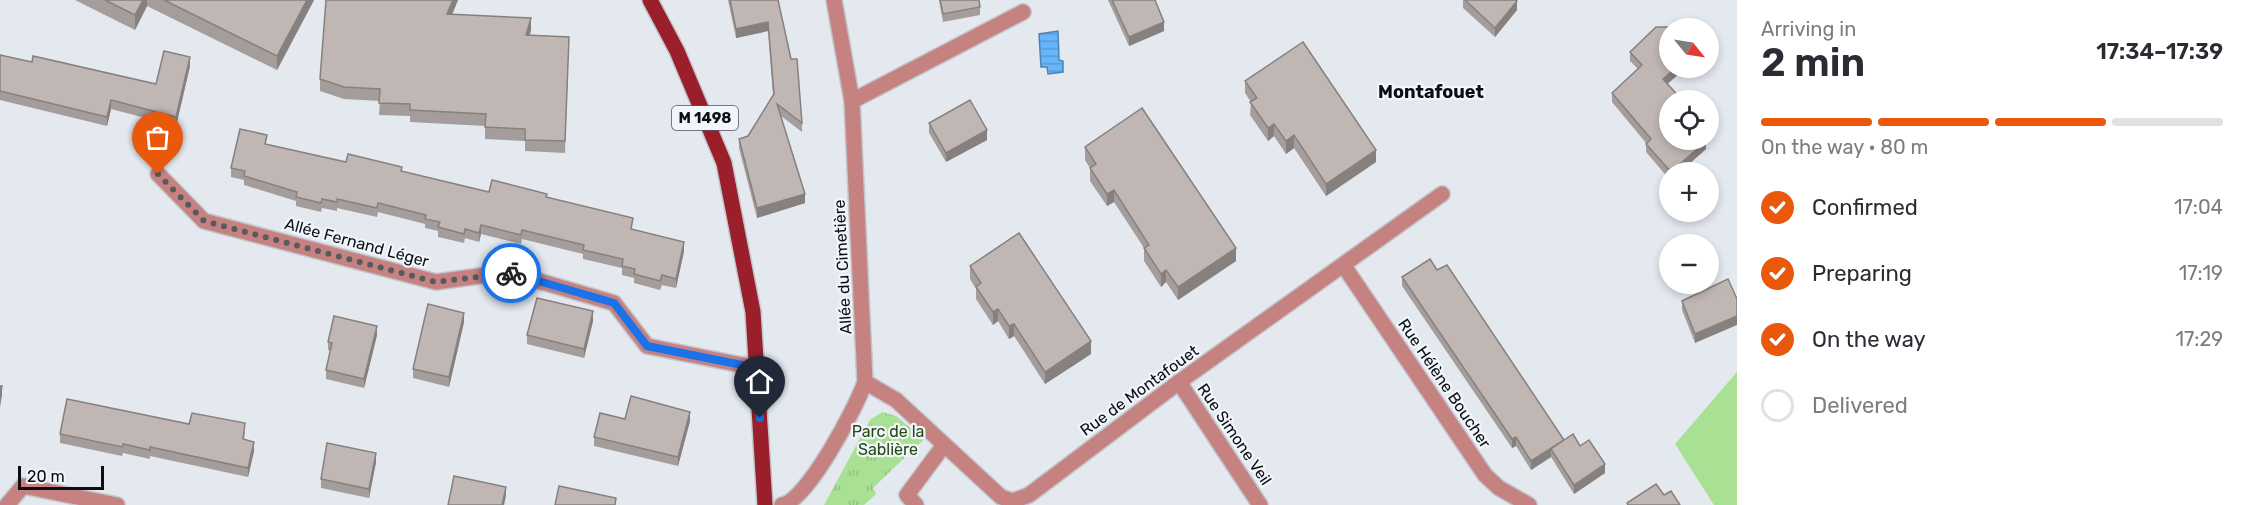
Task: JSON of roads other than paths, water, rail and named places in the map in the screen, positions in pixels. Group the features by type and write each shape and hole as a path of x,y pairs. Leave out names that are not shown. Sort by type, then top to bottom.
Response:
{"main road":[{"name":"M 1498","path":"650,0 677,51 724,163 753,312 765,505"}],"street":[{"name":"Allée du Cimetière","path":"782,505 789,504 806,488 854,410 865,382 852,101 834,0"},
{"path":"852,101 1023,12"},
{"name":"Allée Fernand Léger","path":"158,174 204,221 436,282 507,272 614,303 647,346 757,368"},
{"name":"Rue de Montafouet","path":"865,382 896,400 1001,497 1013,501 1029,495 1179,382 1442,194"},
{"name":"Rue Hélène Boucher","path":"1344,266 1485,475 1499,488 1529,505"},
{"name":"Rue Simone Veil","path":"1179,382 1260,505"},
{"path":"916,505 907,495 944,445"},
{"path":"7,505 23,486 117,505"}],"water":[{"path":"1058,31 1059,60 1063,61 1063,72 1048,74 1047,67 1041,67 1039,34"}],"district":[{"name":"Montafouet","path":"1431,92"}],"park label":[{"name":"Parc de la Sablière","path":"888,440"}]}
